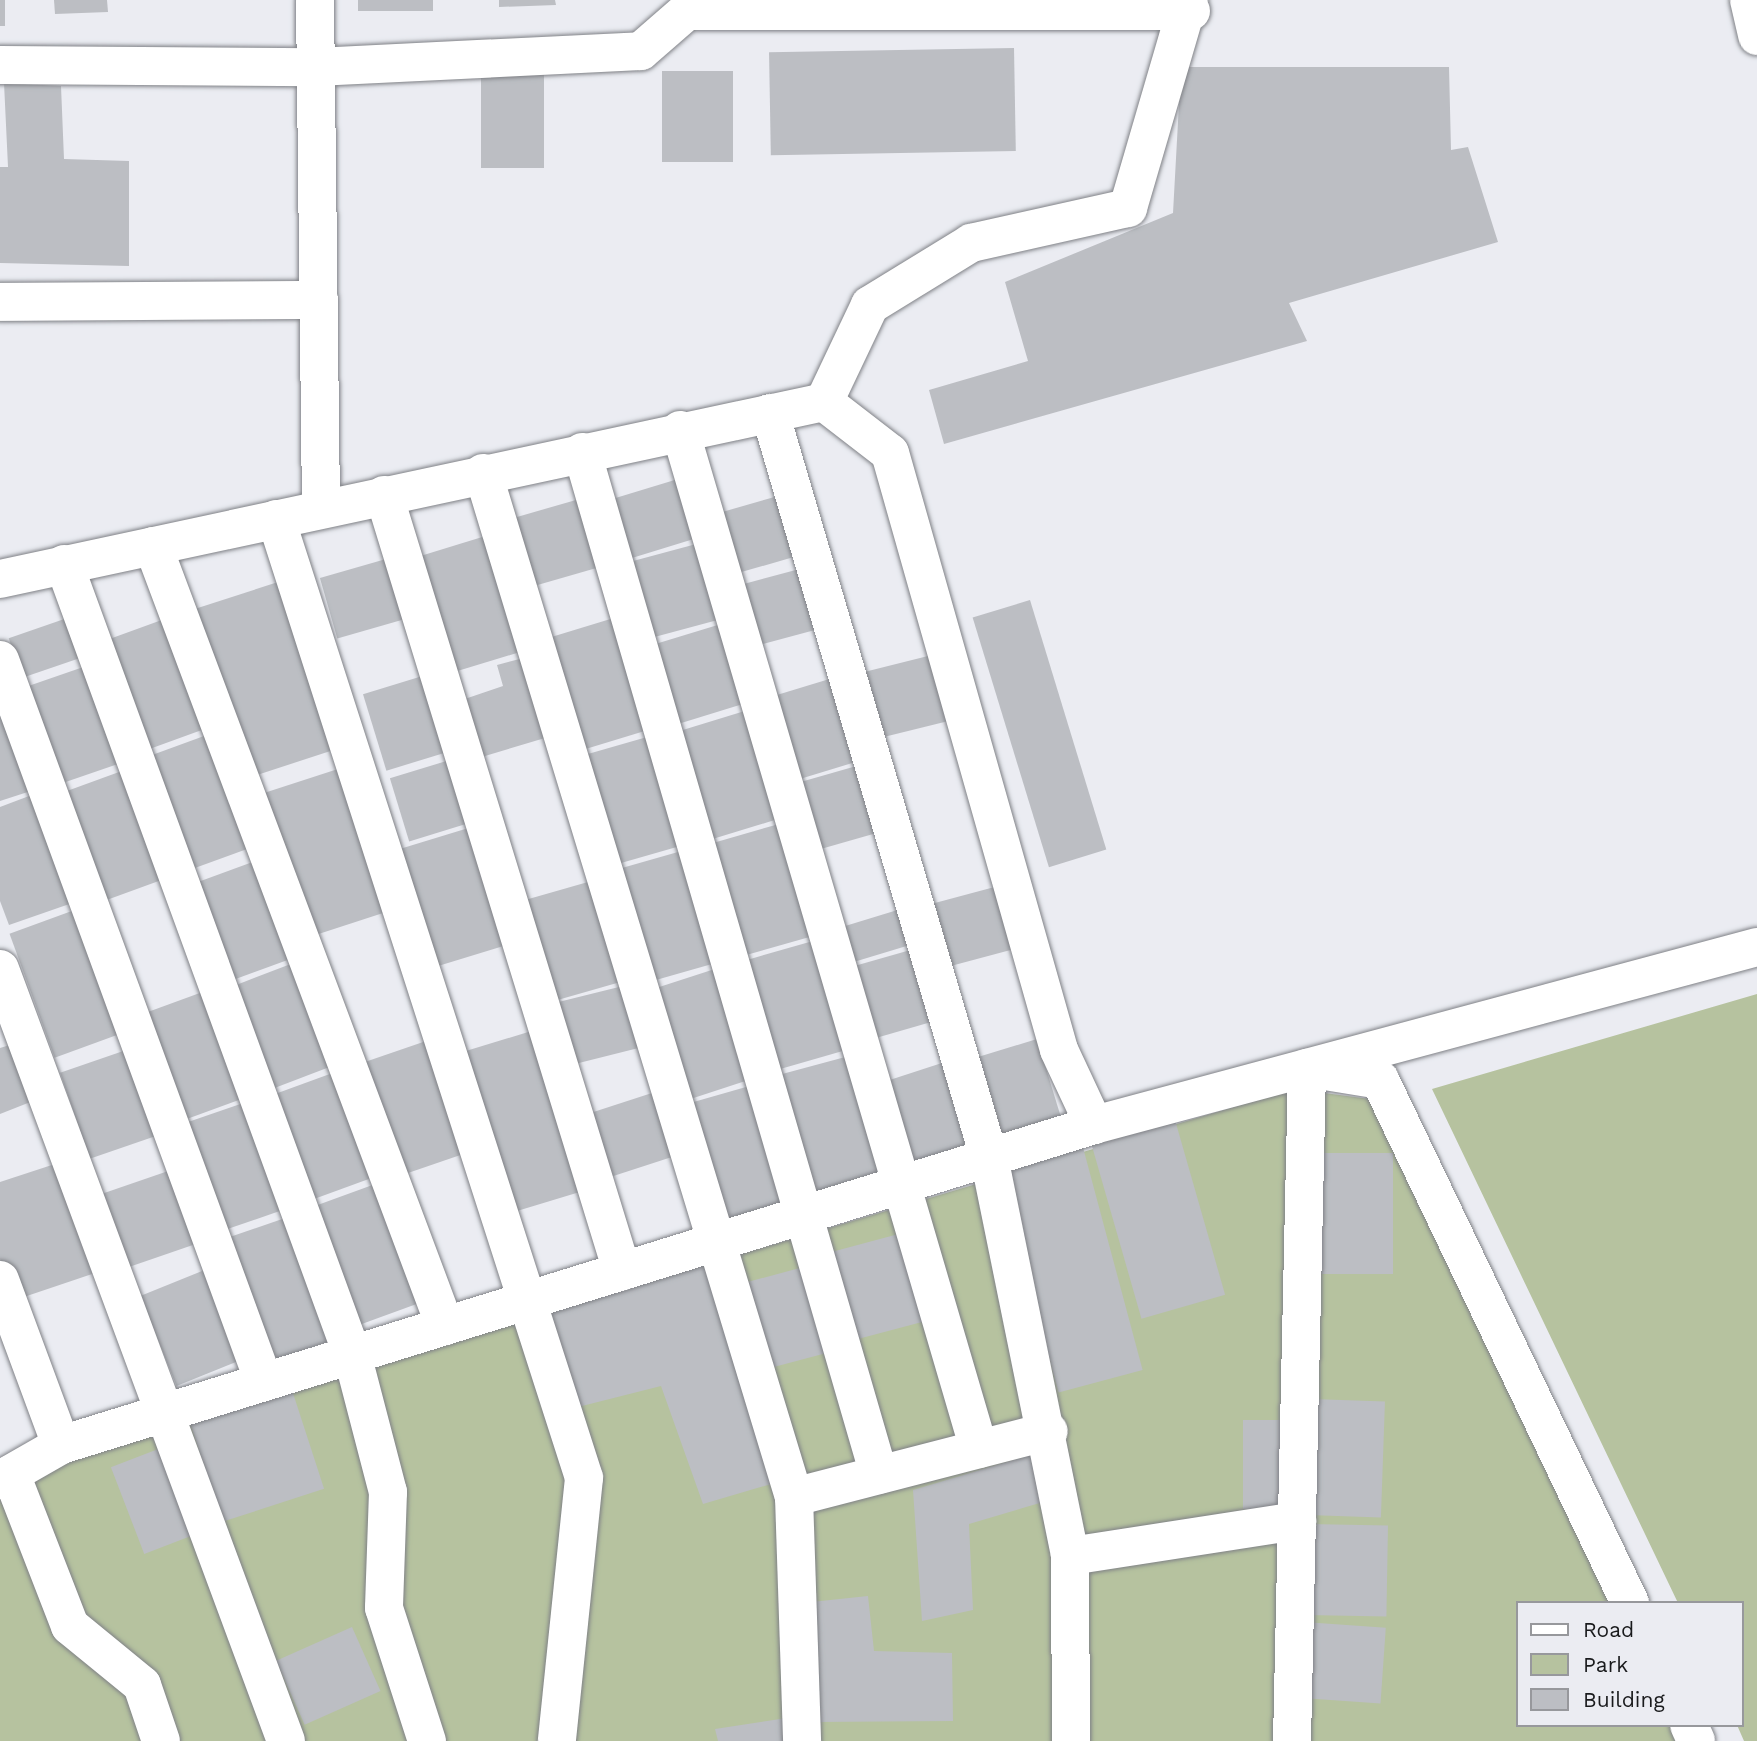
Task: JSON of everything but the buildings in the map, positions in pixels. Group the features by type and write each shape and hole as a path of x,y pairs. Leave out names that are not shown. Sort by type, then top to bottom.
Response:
{"street":[{"path":"315,0 321,509"},
{"path":"1749,0 1757,36"},
{"path":"0,65 316,67 640,51 687,11 1190,5 1128,208 971,243 870,305 824,402"},
{"path":"0,302 318,300"},
{"path":"0,579 680,430 824,402 890,453 1059,1050 1094,1125"},
{"path":"770,413 989,1157 1049,1431 1070,1556 1071,1741"},
{"path":"680,430 979,1449"},
{"path":"582,452 879,1475"},
{"path":"483,473 794,1497 803,1741"},
{"path":"384,495 622,1271"},
{"path":"276,519 584,1478 557,1741"},
{"path":"153,546 445,1326"},
{"path":"64,565 352,1354 388,1492 384,1608 427,1741"},
{"path":"0,660 264,1382"},
{"path":"161,1741 142,1685 70,1626 5,1477 61,1445 1094,1125 1757,947"},
{"path":"0,969 286,1741"},
{"path":"1292,1741 1307,1068"},
{"path":"1307,1068 1380,1080 1629,1601"},
{"path":"0,1280 61,1445"},
{"path":"794,1497 1049,1431"},
{"path":"1070,1556 1297,1521"}],"green space":[{"path":"1757,994 1757,1741 1744,1741 1738,1727 1743,1727 1743,1601 1677,1601 1432,1089"},
{"path":"1294,1089 1370,1099 1611,1601 1516,1601 1516,1727 1672,1727 1678,1741 0,1741 0,1495 69,1455"}]}
